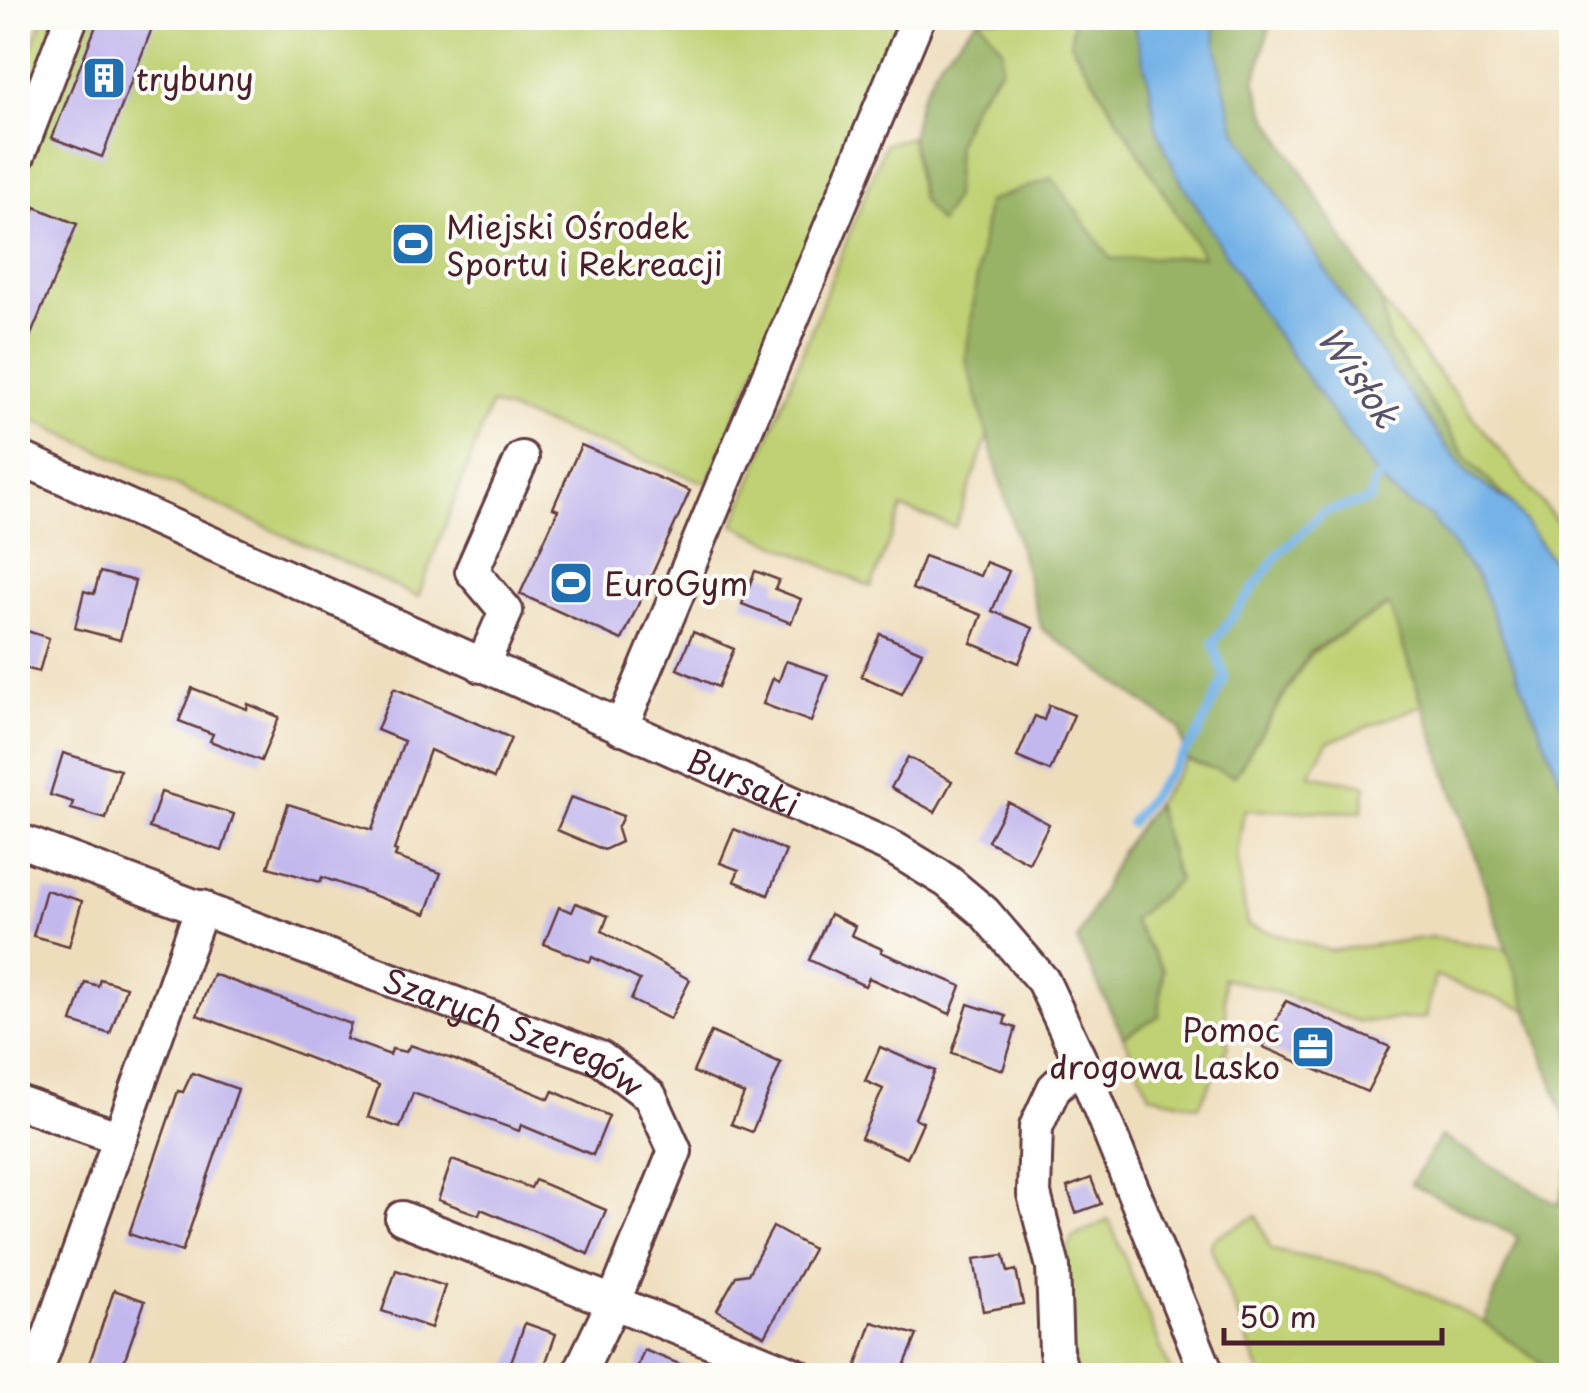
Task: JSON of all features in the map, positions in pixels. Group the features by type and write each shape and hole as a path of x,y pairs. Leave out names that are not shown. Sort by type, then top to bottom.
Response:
{"street":[{"path":"18,156 71,18"},
{"path":"622,728 918,18"},
{"name":"Bursaki","path":"18,457 893,848 947,881 984,912 1042,980 1081,1062 1208,1376"},
{"path":"482,666 506,612 472,571 522,458"},
{"name":"Szarych Szeregów","path":"18,840 600,1058 650,1096 675,1151 614,1301 578,1376"},
{"path":"35,1376 202,908"},
{"path":"1062,1376 1056,1352 1054,1267 1034,1194 1036,1127 1054,1088 1081,1062"},
{"path":"18,1102 120,1138"},
{"path":"402,1218 798,1376"}],"green space":[{"name":"Miejski Ośrodek Sportu i Rekreacji","path":"43,18 905,18 707,483 491,404 418,597 18,413 18,84"},
{"path":"979,18 1073,18 1071,44 1204,256 1111,260 1052,179 966,358 988,436 955,527 902,508 871,587 734,525 885,144 911,137 921,199 939,222 954,197 957,142 974,102 1001,68 1002,49"},
{"path":"979,18 1002,49 1001,68 974,102 957,142 954,197 939,223 921,199 911,137 920,99 940,60"},
{"path":"1073,18 1272,18 1255,81 1266,114 1381,301 1389,341 1469,461 1513,505 1571,588 1571,1137 1389,605 1310,652 1235,776 1187,760 1179,728 1042,629 966,358 987,202 1052,178 1111,259 1203,256 1071,43"},
{"path":"1381,301 1556,521 1571,547 1571,587 1513,505 1469,461 1389,341"},
{"path":"1389,605 1423,705 1328,742 1309,775 1366,785 1362,812 1244,810 1237,856 1247,925 1330,951 1432,937 1509,950 1531,1012 1435,976 1425,1018 1359,1022 1267,989 1223,978 1228,1046 1199,1106 1150,1095 1123,1036 1159,1016 1163,970 1131,920 1178,880 1155,804 1187,760 1235,775 1310,654"},
{"path":"1155,804 1178,881 1132,920 1163,970 1159,1016 1123,1036 1077,941 1121,851"},
{"path":"1441,1136 1559,1205 1571,1157 1571,1375 1556,1374 1484,1322 1518,1237 1411,1184"},
{"path":"1257,1216 1271,1250 1385,1274 1484,1322 1561,1375 1261,1375 1210,1245 1216,1237"},
{"path":"1109,1220 1172,1375 1076,1375 1062,1305 1062,1269 1073,1237"}],"water":[{"name":"Wisłok","path":"1132,18 1213,18 1221,74 1235,128 1359,322 1444,443 1469,475 1513,505 1571,588 1571,830 1564,787 1479,580 1432,518 1401,499 1379,479 1260,311 1176,173 1156,127"}],"building":[{"name":"trybuny","path":"99,18 156,18 102,157 52,138"},
{"path":"35,207 77,224 18,366 18,251"},
{"path":"581,445 690,491 622,640 520,594 558,510 553,508"},
{"path":"924,556 980,576 986,562 1009,571 992,611 1033,628 1019,663 971,643 982,615 912,589"},
{"path":"755,571 779,580 775,589 801,599 791,623 742,604"},
{"path":"100,572 135,581 120,640 75,628 84,591 94,594"},
{"path":"21,629 49,638 39,672 18,666"},
{"path":"693,632 734,649 718,687 677,669"},
{"path":"880,634 922,652 902,694 861,676"},
{"path":"786,661 828,675 811,722 763,704 773,678 779,681"},
{"path":"192,688 279,717 261,761 210,741 213,734 179,721"},
{"path":"394,688 511,738 494,778 430,750 394,850 395,857 441,873 426,914 322,877 320,882 268,867 288,804 372,830 404,741 377,730"},
{"path":"1049,705 1074,715 1050,771 1017,757 1035,716 1044,720"},
{"path":"63,753 120,770 106,819 71,809 73,802 50,795"},
{"path":"908,757 952,781 935,812 891,788"},
{"path":"161,792 234,814 222,851 149,828"},
{"path":"571,797 623,816 617,829 621,842 604,850 557,830"},
{"path":"1008,802 1049,824 1029,863 988,841"},
{"path":"734,829 786,851 768,895 734,881 739,870 720,863"},
{"path":"46,890 82,901 69,946 33,936"},
{"path":"576,903 608,916 602,931 690,980 670,1019 631,1000 640,980 592,957 590,962 544,944 559,907 572,912"},
{"path":"830,914 855,926 851,935 882,949 881,952 961,986 950,1014 869,978 865,986 809,960"},
{"path":"213,974 351,1024 346,1039 390,1055 392,1049 406,1052 410,1045 549,1099 553,1091 609,1116 593,1155 521,1125 519,1131 413,1093 400,1128 368,1117 379,1085 197,1015"},
{"path":"100,979 126,987 110,1034 72,1022 85,982 98,986"},
{"path":"1286,1001 1390,1047 1367,1092 1263,1047"},
{"path":"968,1004 1006,1016 1004,1024 1016,1028 1003,1070 952,1053"},
{"path":"711,1032 781,1063 752,1132 731,1124 744,1094 693,1072"},
{"path":"880,1047 935,1071 915,1118 923,1122 907,1158 861,1138 883,1089 865,1081"},
{"path":"192,1073 238,1089 182,1252 129,1234 178,1091 183,1092"},
{"path":"452,1160 531,1188 535,1180 606,1210 588,1254 481,1209 479,1215 438,1200"},
{"path":"1091,1178 1101,1204 1076,1213 1067,1187"},
{"path":"773,1227 813,1249 765,1336 717,1310 736,1276 748,1274"},
{"path":"1004,1255 1008,1272 1016,1270 1023,1304 983,1311 974,1259"},
{"path":"396,1270 445,1286 431,1328 382,1311"},
{"path":"114,1290 145,1301 119,1376 85,1376"},
{"path":"872,1322 917,1335 900,1376 853,1376"},
{"path":"525,1323 556,1334 541,1376 506,1376"},
{"path":"644,1350 705,1374 705,1376 634,1376"}],"waterway":[{"path":"1130,823 1198,735 1225,677 1213,643 1279,554 1324,512 1371,500 1373,484 1386,472"}],"place":[{"name":"trybuny","path":"104,78"},
{"name":"Miejski Ośrodek Sportu i Rekreacji","path":"413,244"},
{"name":"EuroGym","path":"571,583"},
{"name":"Pomoc drogowa Lasko","path":"1313,1047"}]}
